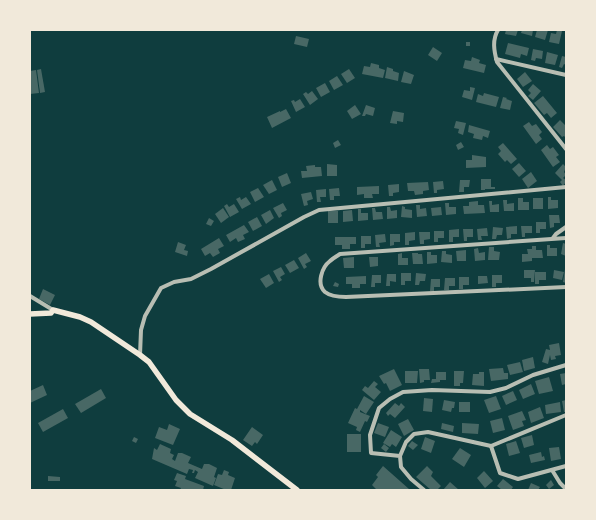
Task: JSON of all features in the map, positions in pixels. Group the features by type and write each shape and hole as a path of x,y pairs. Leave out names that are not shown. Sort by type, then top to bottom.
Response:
{"main road":[{"path":"30,314 51,313 53,310 80,317 91,322 149,362 176,400 190,414 232,440 297,490"}],"street":[{"path":"498,30 494,44 496,59 506,74 566,149"},
{"path":"496,59 566,75"},
{"path":"140,355 141,330 145,316 161,288 174,282 191,279 304,217 320,210 566,187"},
{"path":"553,238 566,227"},
{"path":"566,238 340,254 331,259 326,265 321,280 321,287 325,292 330,295 346,297 566,287"},
{"path":"30,296 53,310"},
{"path":"400,456 371,453 370,435 379,408 390,399 403,392 432,390 490,392 506,388 533,375 566,365"},
{"path":"424,490 411,479 401,467 400,456 406,442 414,434 428,432 491,446 566,415"},
{"path":"491,446 500,473 518,479 566,466"},
{"path":"552,470 560,484 566,489"}],"building":[{"path":"506,30 518,30 516,36 505,34"},
{"path":"522,30 533,30 532,36 521,33"},
{"path":"537,30 548,30 545,40 535,37"},
{"path":"557,30 562,31 559,44 549,42 551,33 556,34"},
{"path":"296,36 309,39 307,47 294,44"},
{"path":"466,42 470,42 470,46 466,46"},
{"path":"508,43 529,48 527,56 521,54 520,58 505,54"},
{"path":"433,47 442,53 437,61 428,55"},
{"path":"533,49 543,51 542,59 536,58 535,61 531,60"},
{"path":"547,52 558,55 555,65 545,63"},
{"path":"562,56 566,57 566,65 564,64 562,68 559,67"},
{"path":"472,57 480,60 479,63 486,65 484,73 463,68 465,60 471,61"},
{"path":"371,63 379,65 379,68 385,70 383,78 362,74 364,66 370,67"},
{"path":"387,67 399,73 398,81 385,78"},
{"path":"41,69 45,92 40,93 37,70"},
{"path":"349,69 355,78 347,83 341,74"},
{"path":"36,70 39,93 30,94 30,71"},
{"path":"404,71 414,75 411,84 401,82"},
{"path":"525,72 532,81 523,87 517,79"},
{"path":"337,76 343,85 334,90 329,81"},
{"path":"325,83 330,92 321,97 316,88"},
{"path":"533,84 541,91 533,100 528,96 531,93 528,90"},
{"path":"470,87 475,88 472,100 462,97 464,90 470,91"},
{"path":"312,91 318,99 310,105 303,94 306,92 308,94"},
{"path":"484,93 499,97 496,107 476,102 478,94 483,96"},
{"path":"543,96 557,113 551,118 547,113 544,115 534,103"},
{"path":"503,97 512,101 510,110 500,108"},
{"path":"300,99 305,107 296,112 291,101 294,100 295,102"},
{"path":"355,105 361,114 352,119 347,111"},
{"path":"366,105 375,108 373,116 366,114 365,116 362,116"},
{"path":"286,109 291,118 272,128 267,117"},
{"path":"393,111 404,113 403,122 397,121 397,124 390,123"},
{"path":"560,120 566,126 566,138 564,136 562,137 553,127"},
{"path":"456,121 466,123 463,135 458,133 459,129 454,128"},
{"path":"529,122 532,126 536,124 542,132 539,135 542,139 536,144 523,126"},
{"path":"469,125 490,131 488,138 483,136 482,140 473,138 474,134 468,132"},
{"path":"338,140 341,145 335,148 333,143"},
{"path":"461,142 464,147 458,150 456,145"},
{"path":"503,143 517,159 511,164 507,160 505,162 498,154 501,151 498,147"},
{"path":"547,145 550,149 553,147 559,155 556,157 560,162 553,167 541,150"},
{"path":"472,155 486,157 486,167 466,168 466,160 472,160"},
{"path":"519,163 526,171 519,177 512,169"},
{"path":"327,164 337,165 337,176 327,176"},
{"path":"563,164 566,167 564,172 566,175 563,178 566,182 563,186 560,182 562,180 555,173"},
{"path":"315,165 315,167 321,167 322,176 302,178 301,171 307,171 306,166"},
{"path":"531,172 537,181 528,188 522,179"},
{"path":"287,173 291,183 282,187 278,177"},
{"path":"481,179 491,179 491,187 495,187 495,189 481,190"},
{"path":"272,180 277,190 269,194 263,185"},
{"path":"460,180 470,180 469,187 464,187 464,192 459,192"},
{"path":"443,181 444,189 437,190 437,193 434,193 433,182"},
{"path":"428,182 429,190 423,191 423,194 415,195 414,191 408,191 407,183"},
{"path":"399,184 399,192 393,193 393,196 389,196 388,185"},
{"path":"379,186 379,194 372,194 373,198 364,198 364,194 357,195 357,187"},
{"path":"258,188 264,197 255,202 250,192"},
{"path":"339,188 340,196 334,196 334,200 330,200 329,189"},
{"path":"326,189 326,197 320,197 321,202 317,202 316,190"},
{"path":"311,192 313,199 307,201 308,205 304,206 301,194"},
{"path":"240,197 241,200 246,197 251,204 242,209 236,199"},
{"path":"548,197 551,197 551,200 558,200 558,208 548,209"},
{"path":"518,198 523,198 523,202 529,202 529,210 518,210"},
{"path":"533,198 543,198 543,209 533,209"},
{"path":"503,200 507,200 507,204 514,203 514,211 504,211"},
{"path":"478,201 478,205 484,205 485,213 464,214 463,206 469,206 469,202"},
{"path":"489,201 492,201 492,205 499,204 499,212 490,212"},
{"path":"283,203 287,210 281,213 282,216 279,218 273,208"},
{"path":"445,203 449,203 449,207 456,207 456,214 446,215"},
{"path":"227,204 229,207 234,204 239,212 230,217 224,206"},
{"path":"416,205 420,205 420,209 426,208 427,216 417,217"},
{"path":"402,206 405,207 405,209 412,210 412,218 401,217"},
{"path":"387,207 390,207 391,211 397,210 397,218 387,219"},
{"path":"441,207 442,215 432,216 431,208"},
{"path":"223,208 229,217 221,223 215,214"},
{"path":"372,208 375,208 376,212 382,212 383,219 373,220"},
{"path":"358,209 361,209 361,213 368,213 368,220 358,221"},
{"path":"270,210 274,218 266,224 261,215"},
{"path":"352,210 353,221 343,222 343,211"},
{"path":"328,211 338,211 338,223 328,223"},
{"path":"549,215 559,215 560,223 554,223 554,227 550,228"},
{"path":"257,217 262,226 253,231 248,222"},
{"path":"209,218 214,221 211,226 206,224"},
{"path":"536,222 546,222 546,229 540,229 540,233 536,233"},
{"path":"244,225 249,232 243,235 245,239 238,242 236,238 230,242 226,235"},
{"path":"517,226 517,234 511,234 511,238 507,239 506,227"},
{"path":"521,226 532,226 532,233 525,233 525,237 522,237"},
{"path":"493,227 503,228 502,235 497,235 496,239 492,239"},
{"path":"487,228 488,236 481,236 482,240 478,240 477,229"},
{"path":"459,229 459,237 453,237 453,242 449,242 449,230"},
{"path":"463,229 473,229 473,237 467,237 467,241 464,241"},
{"path":"434,231 444,231 444,238 438,238 438,242 434,242"},
{"path":"415,232 415,240 409,241 409,245 405,245 405,233"},
{"path":"419,232 430,232 430,239 424,240 424,244 420,244"},
{"path":"385,234 386,242 379,243 380,247 376,247 375,235"},
{"path":"390,234 400,234 400,242 394,242 394,245 390,246"},
{"path":"361,236 371,236 371,244 365,244 365,248 361,248"},
{"path":"335,237 356,237 356,244 350,244 350,249 342,249 342,245 335,245"},
{"path":"219,238 224,246 218,249 220,253 213,257 210,253 205,256 201,249"},
{"path":"178,242 186,245 184,250 188,251 187,256 175,252"},
{"path":"563,243 566,244 566,256 561,254"},
{"path":"547,245 550,245 550,248 557,248 557,256 547,256"},
{"path":"532,246 536,246 536,250 542,250 543,258 532,258 532,261 522,262 522,254 528,254 527,249 532,249"},
{"path":"489,247 494,247 494,251 500,252 499,260 488,260"},
{"path":"478,248 479,253 485,252 485,260 475,261 474,249"},
{"path":"466,250 466,261 457,261 456,251"},
{"path":"442,251 446,251 446,254 452,255 452,263 441,262"},
{"path":"427,252 431,252 431,255 437,255 437,263 427,264"},
{"path":"306,253 311,261 305,264 307,267 304,269 298,258"},
{"path":"402,253 402,258 408,258 408,265 398,265 398,254"},
{"path":"412,253 422,254 423,264 413,264"},
{"path":"354,257 354,268 344,268 343,258"},
{"path":"369,257 378,257 378,266 370,267"},
{"path":"294,260 299,268 290,273 285,265"},
{"path":"281,267 285,274 280,277 282,280 279,282 273,271"},
{"path":"566,269 566,283 563,282"},
{"path":"524,270 535,270 534,282 531,282 531,278 524,278"},
{"path":"554,270 564,272 562,280 553,278"},
{"path":"535,272 546,272 546,280 539,280 539,284 535,284"},
{"path":"401,273 411,273 411,281 405,281 405,285 401,285"},
{"path":"416,273 426,274 425,281 420,281 419,285 415,285"},
{"path":"269,274 274,283 266,288 260,279"},
{"path":"387,274 396,274 396,282 390,281 390,286 386,286"},
{"path":"372,275 381,275 381,283 375,283 375,287 371,287"},
{"path":"492,275 502,275 502,283 496,283 496,287 492,287"},
{"path":"366,276 366,284 360,284 360,288 352,288 352,284 346,284 346,277"},
{"path":"478,276 487,276 488,283 478,284"},
{"path":"459,277 469,277 469,285 463,285 463,289 459,289"},
{"path":"445,278 455,278 455,286 449,286 449,290 444,290"},
{"path":"431,279 440,279 440,287 434,287 434,291 430,291"},
{"path":"335,282 339,284 338,287 333,286"},
{"path":"43,289 55,295 50,305 39,299"},
{"path":"559,343 561,355 555,356 556,359 551,360 550,355 548,364 542,362 546,349 550,350 549,345"},
{"path":"533,357 535,368 524,371 522,360"},
{"path":"520,362 523,372 510,375 507,365"},
{"path":"503,368 504,373 508,373 508,379 491,381 489,369"},
{"path":"394,369 402,385 390,391 386,383 384,384 379,376"},
{"path":"419,369 429,369 430,380 424,380 424,382 420,383"},
{"path":"405,371 418,371 417,383 405,383"},
{"path":"454,371 464,371 463,383 460,383 460,386 454,386"},
{"path":"436,372 446,372 446,380 431,383 432,379 436,379"},
{"path":"479,372 484,372 484,386 472,385 473,374 479,374"},
{"path":"566,373 566,384 562,385 560,374"},
{"path":"549,377 553,391 539,394 535,381"},
{"path":"374,381 378,384 375,387 381,392 374,400 362,390 365,386 368,388"},
{"path":"531,384 535,394 523,399 519,390"},
{"path":"43,385 47,395 30,403 30,391"},
{"path":"101,389 106,398 81,413 75,404"},
{"path":"513,391 517,400 506,405 502,396"},
{"path":"364,396 374,402 366,414 360,410 360,412 370,416 367,422 365,421 360,432 356,430 357,427 348,423 355,408 357,409"},
{"path":"496,396 501,409 489,413 484,400"},
{"path":"424,398 433,399 432,412 423,411"},
{"path":"444,400 455,402 454,408 452,408 451,412 442,410"},
{"path":"566,400 566,412 564,412 562,401"},
{"path":"459,402 470,402 470,412 459,412"},
{"path":"560,402 561,412 546,414 545,405"},
{"path":"395,403 399,406 401,403 405,407 395,418 390,414 388,416 386,413"},
{"path":"540,407 544,418 531,423 528,412"},
{"path":"63,409 68,418 43,432 38,423"},
{"path":"522,411 526,420 522,421 524,426 513,430 508,416"},
{"path":"502,418 505,430 493,433 490,421"},
{"path":"408,419 414,430 404,436 398,424"},
{"path":"378,423 389,427 385,437 374,433"},
{"path":"442,423 454,426 453,432 441,429"},
{"path":"462,423 479,424 478,434 462,433"},
{"path":"169,424 180,429 173,445 155,438 159,427 167,430"},
{"path":"252,427 263,435 257,444 255,442 252,446 243,440"},
{"path":"391,430 402,437 396,447 392,444 390,447 383,443"},
{"path":"347,434 361,434 361,452 347,452"},
{"path":"532,435 534,445 524,448 521,438"},
{"path":"134,437 138,439 136,443 132,441"},
{"path":"425,437 435,441 431,453 421,449"},
{"path":"412,441 418,445 413,450 408,446"},
{"path":"516,441 520,453 509,456 506,444"},
{"path":"160,444 171,449 170,453 174,455 172,459 175,461 178,453 182,453 191,457 188,463 202,469 204,464 209,464 217,468 213,486 195,478 198,472 195,470 194,473 192,473 193,470 189,469 187,474 152,459 154,448 157,450"},
{"path":"384,444 389,448 386,452 381,448"},
{"path":"559,447 561,459 551,461 549,448"},
{"path":"460,448 471,455 464,467 452,459"},
{"path":"541,452 542,457 544,456 545,460 531,463 529,455"},
{"path":"383,466 409,489 377,490 372,485 378,477 376,475"},
{"path":"427,466 433,472 431,476 441,486 437,490 431,490 416,477"},
{"path":"224,470 229,472 228,475 235,478 231,490 226,490 214,485 218,474 222,475"},
{"path":"484,471 493,481 485,488 477,478"},
{"path":"177,473 186,476 185,479 204,486 203,490 180,490 181,488 175,486 177,481 174,480"},
{"path":"48,476 60,477 60,481 48,481"},
{"path":"503,479 513,487 511,490 502,490 497,486"},
{"path":"551,480 554,485 549,489 546,485"},
{"path":"450,482 459,490 443,490"},
{"path":"531,483 540,487 538,490 528,490"}]}
